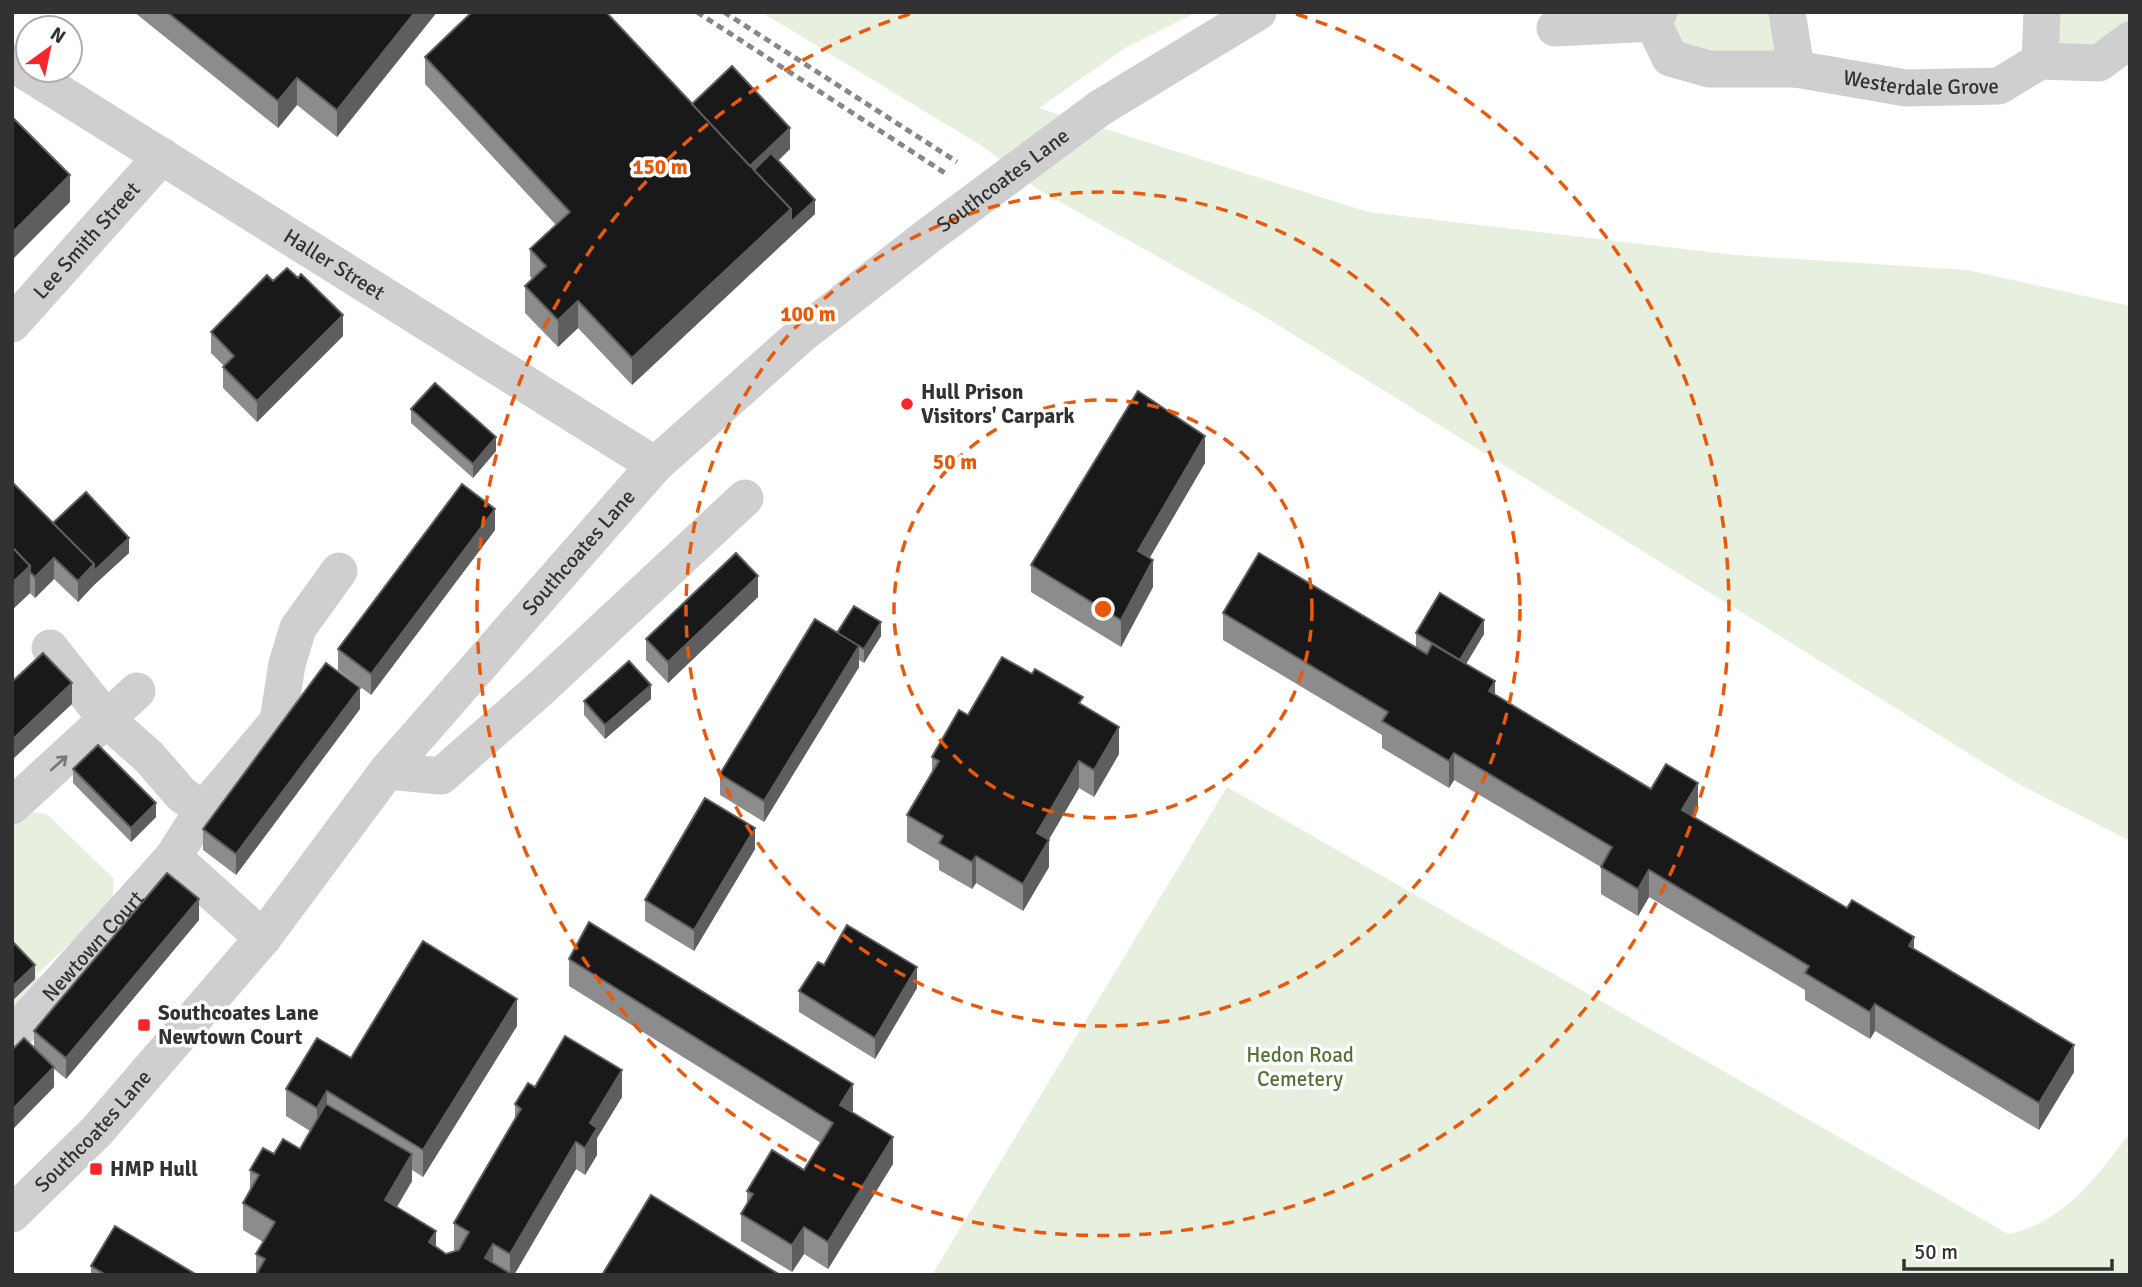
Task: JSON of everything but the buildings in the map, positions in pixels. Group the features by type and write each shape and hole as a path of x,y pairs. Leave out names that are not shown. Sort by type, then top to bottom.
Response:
{"street":[{"name":"Southcoates Lane","path":"12,1214 97,1131 263,939 387,771 655,465 801,335 928,236 1100,108 1258,12"},
{"path":"1787,12 1796,69"},
{"path":"2042,12 2039,61 2099,63 2130,40"},
{"name":"Westerdale Grove","path":"1555,28 1656,18 1670,58 1709,69 1796,69 1906,88 1999,86 2039,61"},
{"name":"Haller Street","path":"12,63 655,465"},
{"name":"Lee Smith Street","path":"12,324 162,156"},
{"path":"387,771 441,776 541,688 745,498"},
{"name":"Newtown Court","path":"12,1036 173,857 203,810 278,721 287,664 298,628 339,571"},
{"path":"50,649 107,720 149,757 181,794 203,810"},
{"path":"12,806 137,691"},
{"path":"173,857 263,939"}],"green space":[{"path":"761,12 1197,12 1125,48 1039,108 1368,212 1735,255 1967,270 2130,306 2130,841 2015,782 1265,317 1037,189 985,148"},
{"path":"1659,12 1787,12 1796,69 1670,58"},
{"path":"2042,12 2130,12 2130,40 2040,61"},
{"name":"Hedon Road Cemetery","path":"1227,787 2008,1234 2046,1220 2063,1209 2092,1181 2130,1133 2130,1275 932,1275"},
{"path":"27,811 47,814 114,879 112,905 36,975 43,984 12,1017 12,824"}],"railway":[{"path":"697,12 945,173"},
{"path":"724,12 957,162"}],"place":[{"name":"Hull Prison Visitors' Carpark","path":"907,404"},
{"name":"Southcoates Lane Newtown Court","path":"144,1025"},
{"name":"HMP Hull","path":"96,1169"}]}
